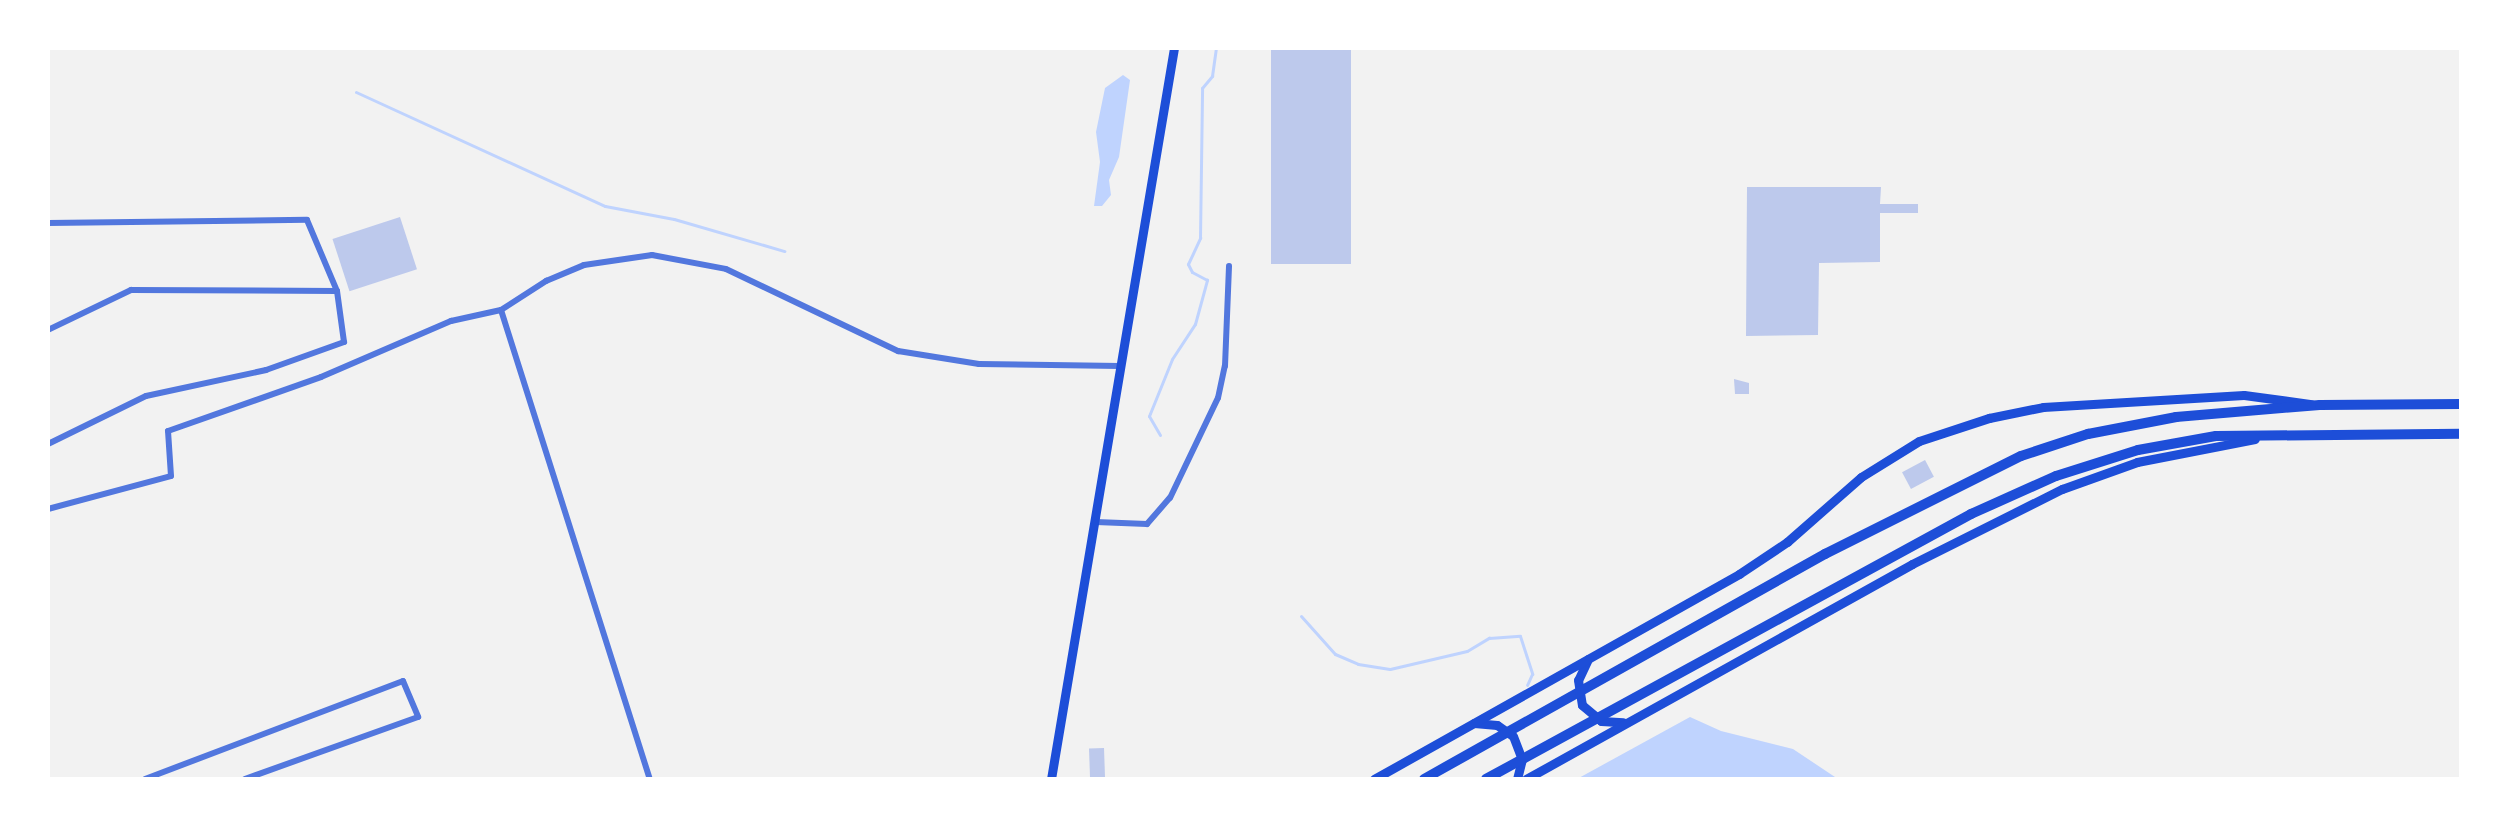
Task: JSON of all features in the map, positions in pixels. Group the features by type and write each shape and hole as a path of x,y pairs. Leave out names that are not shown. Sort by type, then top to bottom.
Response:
{"highway":[{"path":"1428,777 1914,506 2021,456 2163,419 2320,405 2461,404"},
{"path":"1486,779 2014,493 2149,447 2282,433 2461,434"}],"main road":[{"path":"1051,779 1174,48"},
{"path":"1374,779 1762,559 1889,458 1956,427 2043,407 2210,395 2320,405"},
{"path":"1526,779 1977,529 2062,489 2137,462 2282,433"},
{"path":"1590,656 1578,680 1582,705 1601,721 1628,722"},
{"path":"1471,724 1491,723 1513,736 1522,759 1517,779"}],"street":[{"path":"48,223 307,220 337,291 344,342 266,370 146,396 48,444"},
{"path":"48,509 171,476 168,431 321,377 451,321 501,310 546,281 584,265 652,255 726,269 898,351 979,364 1120,366"},
{"path":"1096,522 1147,524 1170,498 1218,398 1225,366 1229,266"},
{"path":"48,330 131,290 337,291"},
{"path":"501,310 562,510 650,779"},
{"path":"145,779 403,681 418,717 245,779"}],"water":[{"path":"1123,75 1130,80 1119,157 1109,180 1111,195 1102,206 1094,206 1100,162 1096,132 1105,88"},
{"path":"1690,717 1721,731 1793,749 1838,779 1577,779"}],"building":[{"path":"1271,48 1351,48 1351,264 1271,264"},
{"path":"1747,187 1881,187 1880,204 1918,204 1918,213 1880,213 1880,262 1819,263 1818,335 1746,336"},
{"path":"400,217 417,269 349,291 332,239"},
{"path":"1734,379 1749,383 1749,394 1735,394"},
{"path":"1925,460 1934,477 1911,489 1902,472"},
{"path":"1104,748 1105,779 1090,779 1089,749"}],"waterway":[{"path":"1160,435 1149,416 1172,359 1195,324 1207,280 1192,272 1188,264 1200,238 1202,88 1212,76 1216,48"},
{"path":"356,92 605,206 674,219 784,251"},
{"path":"1301,616 1335,654 1358,664 1390,669 1467,651 1489,638 1520,636 1532,674 1527,685"}]}
